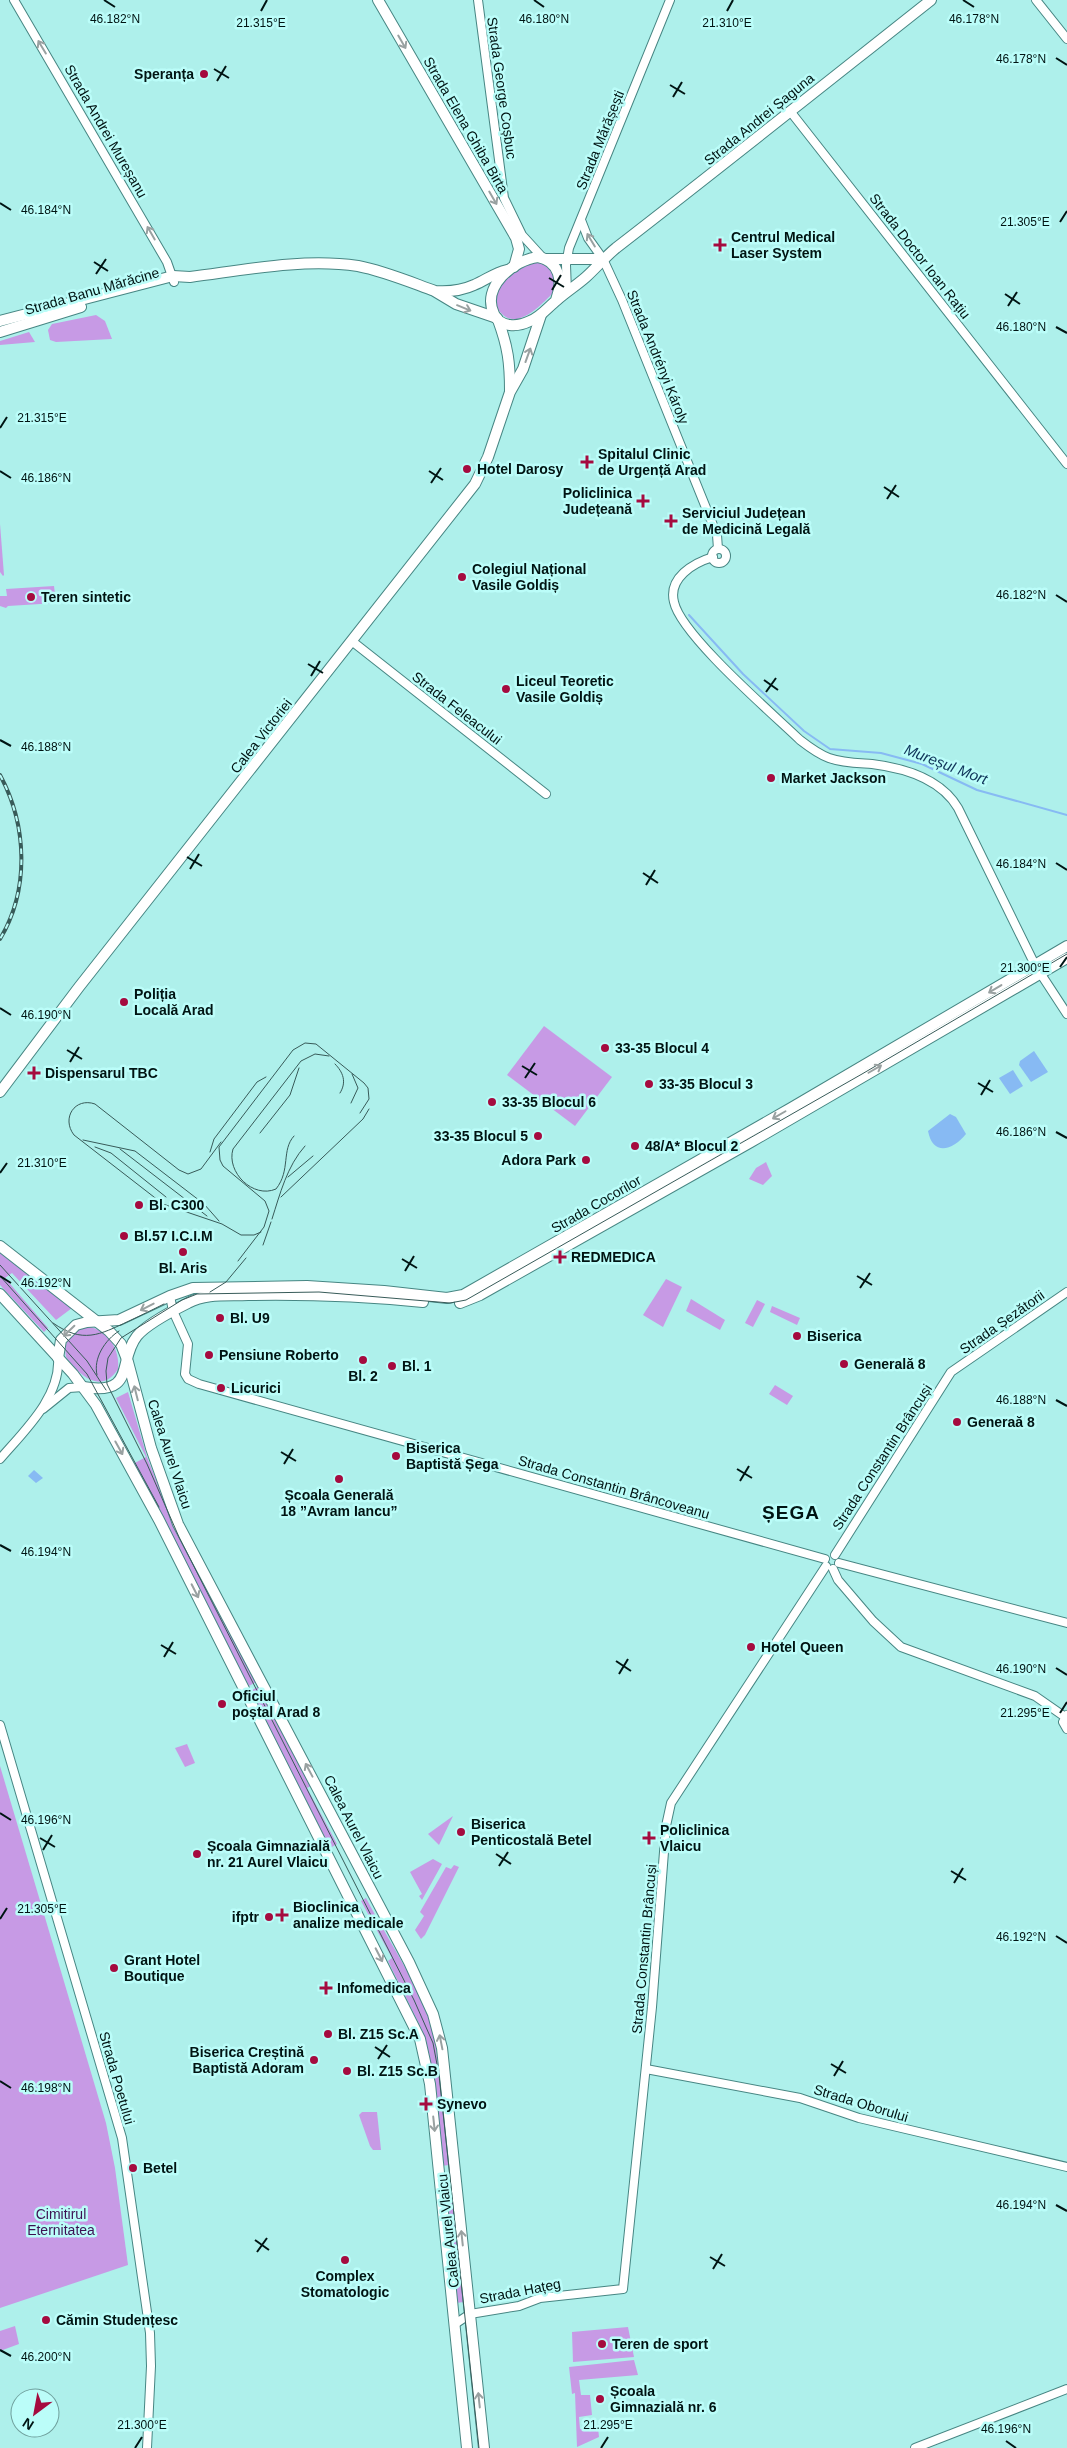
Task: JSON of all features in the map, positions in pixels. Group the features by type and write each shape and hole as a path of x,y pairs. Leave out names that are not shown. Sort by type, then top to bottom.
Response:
{"main road":[{"name":"Strada Elena Ghiba Birta","path":"378,0 516,238 519,249 512,268"},
{"name":"Strada Andrei Șaguna","path":"556,300 590,274 603,259 931,0"},
{"path":"544,258 551,263 559,274 560,284 556,300 541,315 517,326 509,325 497,319 491,304 492,290 495,284 512,268 532,257 603,259"},
{"name":"Strada Banu Mărăcine","path":"0,321 174,279 301,264 347,265 368,268 435,291 456,304 497,319"},
{"name":"Strada Banu Mărăcine","path":"435,291 457,291 475,285 498,272 512,268"},
{"name":"Strada Banu Mărăcine","path":"0,332 174,279"},
{"name":"Calea Victoriei","path":"0,1092 3,1084 353,642 475,484 488,457 510,392 523,369 541,315"},
{"name":"Calea Victoriei","path":"497,319 509,349 511,369 510,392"},
{"name":"Strada Cocorilor","path":"128,1362 132,1346 139,1334 173,1311 196,1299 213,1296 326,1294 448,1305 470,1300 751,1142 1037,969 1067,946"},
{"name":"Strada Cocorilor","path":"96,1321 119,1320 199,1288 307,1286 384,1291 447,1298 460,1296 1037,969 1067,958"},
{"name":"Calea Aurel Vlaicu","path":"0,1246 116,1337 128,1362 150,1448 178,1524 347,1842 429,2004 437,2024 442,2048 484,2448"},
{"name":"Calea Aurel Vlaicu","path":"0,1294 58,1358 96,1405 159,1520 420,2040 430,2084 467,2448"},
{"path":"58,1358 60,1343 67,1331 78,1323 96,1321"},
{"path":"83,1387 99,1390 112,1386 121,1378 128,1362"}],"street":[{"name":"Strada Andrei Mureșanu","path":"14,0 167,262 174,279"},
{"name":"Strada George Coșbuc","path":"478,0 504,198 522,235 544,258"},
{"name":"Strada Mărășești","path":"567,292 566,259 670,0"},
{"path":"1036,0 1067,39"},
{"name":"Strada Doctor Ioan Rațiu","path":"790,111 1067,464"},
{"path":"581,220 588,238 603,259"},
{"name":"Strada Andrényi Károly","path":"603,259 622,300 717,536 718,549"},
{"path":"712,557 718,562 725,559 724,552 718,549 713,553 712,557 686,571 678,580 673,593 673,600 681,620 712,654 800,740 820,754 834,760 874,764 909,773 944,789 958,808 1037,969 1067,1014"},
{"name":"Strada Feleacului","path":"353,642 546,794"},
{"name":"Strada Șezătorii","path":"952,1372 1067,1292"},
{"name":"Strada Constantin Brâncoveanu","path":"170,1298 173,1311 188,1344 185,1374 188,1379 198,1384 828,1565"},
{"path":"38,1414 56,1380 58,1358"},
{"name":"Strada Constantin Brâncuși","path":"835,1555 952,1372"},
{"path":"0,1460 38,1414 69,1388 83,1387"},
{"path":"1067,1623 839,1563 835,1555 828,1556 828,1565 838,1580 887,1636 901,1647 1035,1696 1066,1716 1063,1722 1067,1729"},
{"name":"Strada Constantin Brâncuși","path":"623,2289 646,2069 666,1826 671,1803 828,1565 839,1563"},
{"name":"Strada Poetului","path":"0,1725 122,2138 150,2333 151,2391 147,2448"},
{"name":"Strada Oborului","path":"646,2069 800,2098 859,2118 1067,2167"},
{"name":"Strada Hațeg","path":"455,2324 470,2314 519,2306 540,2298 623,2289"},
{"path":"916,2448 1067,2390"}],"green space":[{"path":"540,262 554,275 556,284 553,293 529,314 521,318 507,318 496,305 497,289 513,273 527,265"},
{"path":"96,315 105,321 112,339 56,342 50,340 48,330 52,324"},
{"path":"29,332 35,342 0,345 0,341"},
{"path":"0,524 4,575 3,576 0,572"},
{"name":"Teren sintetic","path":"54,586 56,603 8,606 6,608 0,606 0,596 7,596 6,589"},
{"path":"544,1026 612,1077 575,1126 507,1075"},
{"path":"766,1162 772,1176 763,1185 749,1179 756,1168"},
{"path":"0,1252 72,1308 56,1320 12,1273 5,1278 48,1328 44,1332 0,1285"},
{"path":"666,1279 682,1287 663,1327 643,1315"},
{"path":"691,1299 725,1320 720,1330 686,1311"},
{"path":"757,1300 765,1304 753,1327 745,1323"},
{"path":"772,1306 800,1318 797,1325 770,1312"},
{"path":"87,1326 107,1336 117,1354 118,1369 111,1377 104,1381 90,1380 77,1370 66,1357 67,1341 77,1331"},
{"path":"775,1385 793,1396 787,1405 769,1394"},
{"path":"128,1392 147,1457 167,1508 256,1682 249,1686 131,1465 146,1457 116,1398"},
{"path":"258,1687 311,1786 307,1788 337,1844 330,1848 250,1691"},
{"path":"187,1744 195,1763 185,1767 175,1748"},
{"name":"Cimitirul Eternitatea","path":"0,1766 106,2123 115,2168 128,2265 0,2308"},
{"path":"453,1816 439,1845 428,1834"},
{"path":"433,1859 442,1864 422,1900 419,1896 422,1894 410,1872"},
{"path":"454,1865 459,1867 425,1935 421,1939 415,1930 424,1916 420,1912 446,1867 451,1869"},
{"path":"366,1898 412,1979 434,2030 449,2165 441,2166 428,2051 423,2032 388,1961 392,1958 361,1901"},
{"path":"362,2112 377,2112 381,2150 373,2150 370,2146 359,2115"},
{"path":"444,2192 452,2192 464,2302 456,2303"},
{"path":"15,2326 19,2344 0,2351 0,2331"},
{"name":"Teren de sport","path":"628,2327 634,2357 573,2362 572,2332"},
{"path":"634,2360 638,2375 579,2380 581,2395 590,2395 592,2415 579,2417 580,2429 598,2428 599,2437 577,2447 575,2393 572,2394 569,2367"}],"water":[{"path":"1034,1051 1048,1072 1031,1082 1019,1065 1020,1061"},
{"path":"1013,1070 1023,1086 1010,1094 999,1078"},
{"path":"950,1114 956,1117 966,1134 961,1140 950,1147 939,1148 934,1145 928,1131"},
{"path":"34,1470 43,1478 36,1483 28,1476"}],"waterway":[{"name":"Mureșul Mort","path":"689,615 743,674 804,731 830,749 881,753 922,764 977,790 1067,815"}],"tram line":[{"path":"479,2448 439,2075 433,2043 414,2000 179,1537 147,1464 107,1384 108,1358 121,1338 182,1300 197,1294 319,1292 450,1303 466,1300 862,1074 1067,954"},
{"path":"238,1261 264,1227 269,1211 265,1201 223,1166 220,1160 219,1147 293,1050 305,1043 316,1044 364,1083 368,1088 369,1099 360,1113"},
{"path":"294,1136 288,1148 281,1182 276,1189 267,1191 250,1187 237,1174 232,1158 233,1149 301,1061 315,1054 329,1056"},
{"path":"335,1064 340,1070 344,1081 340,1093"},
{"path":"260,1133 290,1095 299,1068"},
{"path":"351,1103 358,1088 352,1074"},
{"path":"210,1152 214,1139 257,1082 266,1077"},
{"path":"221,1142 201,1169 188,1174 179,1170 95,1104 88,1103 76,1106 72,1110 69,1122 74,1135 163,1204 222,1224 241,1235 254,1235 261,1232"},
{"path":"281,1197 363,1119 369,1109"},
{"path":"83,1140 135,1151 204,1204 219,1221"},
{"path":"272,1219 281,1190 293,1162 305,1146"},
{"path":"95,1147 111,1153 166,1197"},
{"path":"120,1149 207,1216"},
{"path":"288,1177 313,1156"},
{"path":"263,1245 271,1222"},
{"path":"210,1292 226,1282 246,1258"},
{"path":"0,1265 87,1361 106,1390"},
{"path":"0,1276 87,1374 159,1507"},
{"path":"53,1323 73,1334 91,1335 109,1330 164,1304"},
{"path":"97,1375 97,1362 101,1350 109,1339 119,1331"}],"railway":[{"path":"0,775 16,815 21,857 16,899 10,920 0,939"}],"place":[{"name":"Speranța","path":"204,74"},
{"name":"Centrul Medical Laser System","path":"720,245"},
{"name":"Spitalul Clinic de Urgență Arad","path":"587,462"},
{"name":"Hotel Darosy","path":"467,469"},
{"name":"Policlinica Județeană","path":"643,501"},
{"name":"Serviciul Județean de Medicină Legală","path":"671,521"},
{"name":"Colegiul Național Vasile Goldiș","path":"462,577"},
{"name":"Teren sintetic","path":"31,597"},
{"name":"Liceul Teoretic Vasile Goldiș","path":"506,689"},
{"name":"Market Jackson","path":"771,778"},
{"name":"Poliția Locală Arad","path":"124,1002"},
{"name":"33-35 Blocul 4","path":"605,1048"},
{"name":"Dispensarul TBC","path":"34,1073"},
{"name":"33-35 Blocul 3","path":"649,1084"},
{"name":"33-35 Blocul 6","path":"492,1102"},
{"name":"33-35 Blocul 5","path":"538,1136"},
{"name":"48/A* Blocul 2","path":"635,1146"},
{"name":"Adora Park","path":"586,1160"},
{"name":"Bl. C300","path":"139,1205"},
{"name":"Bl.57 I.C.I.M","path":"124,1236"},
{"name":"Bl. Aris","path":"183,1252"},
{"name":"REDMEDICA","path":"560,1257"},
{"name":"Bl. U9","path":"220,1318"},
{"name":"Biserica","path":"797,1336"},
{"name":"Pensiune Roberto","path":"209,1355"},
{"name":"Bl. 2","path":"363,1360"},
{"name":"Generală 8","path":"844,1364"},
{"name":"Bl. 1","path":"392,1366"},
{"name":"Licurici","path":"221,1388"},
{"name":"Generaă 8","path":"957,1422"},
{"name":"Biserica Baptistă Șega","path":"396,1456"},
{"name":"Școala Generală 18 ”Avram Iancu”","path":"339,1479"},
{"name":"Hotel Queen","path":"751,1647"},
{"name":"Oficiul poștal Arad 8","path":"222,1704"},
{"name":"Biserica Penticostală Betel","path":"461,1832"},
{"name":"Policlinica Vlaicu","path":"649,1838"},
{"name":"Școala Gimnazială nr. 21 Aurel Vlaicu","path":"197,1854"},
{"name":"Bioclinica analize medicale","path":"282,1915"},
{"name":"ifptr","path":"269,1917"},
{"name":"Grant Hotel Boutique","path":"114,1968"},
{"name":"Infomedica","path":"326,1988"},
{"name":"Bl. Z15 Sc.A","path":"328,2034"},
{"name":"Biserica Creștină Baptistă Adoram","path":"314,2060"},
{"name":"Bl. Z15 Sc.B","path":"347,2071"},
{"name":"Synevo","path":"426,2104"},
{"name":"Betel","path":"133,2168"},
{"name":"Complex Stomatologic","path":"345,2260"},
{"name":"Cămin Studențesc","path":"46,2320"},
{"name":"Teren de sport","path":"602,2344"},
{"name":"Școala Gimnazială nr. 6","path":"600,2399"}],"district":[{"name":"ȘEGA","path":"791,1512"}]}
